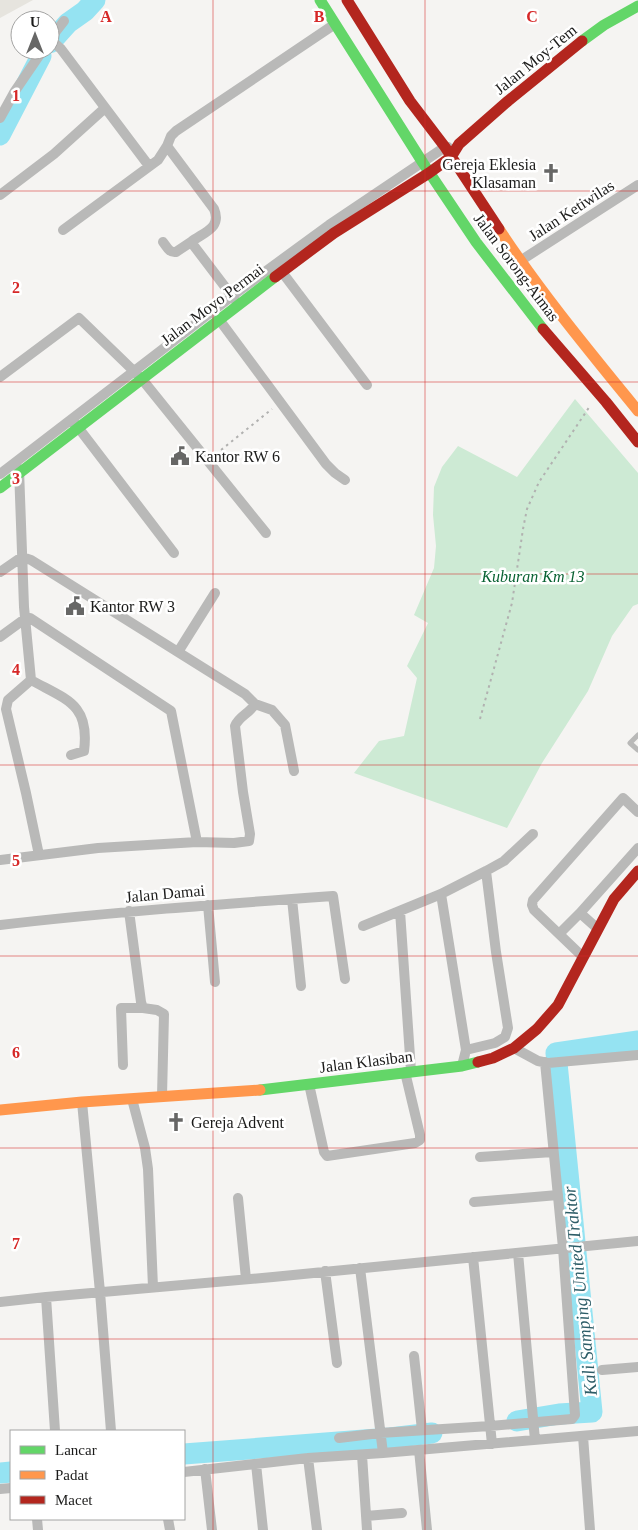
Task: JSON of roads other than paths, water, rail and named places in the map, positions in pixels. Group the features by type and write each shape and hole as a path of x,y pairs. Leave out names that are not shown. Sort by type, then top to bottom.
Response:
{"main road":[{"name":"Jalan Sorong-Aimas","path":"320,0 426,168 487,235 520,261 600,366 638,411"},
{"name":"Jalan Sorong-Aimas","path":"347,0 410,101 448,152 487,235 532,317 638,442"},
{"name":"Jalan Moy-Tem","path":"448,152 574,47 604,24 638,6"},
{"name":"Jalan Moyo Permai","path":"0,488 19,474 75,423 235,300 282,272 448,152"},
{"path":"583,378 600,366"},
{"name":"Jalan Klasiban","path":"0,1110 132,1098 272,1089 462,1066 493,1058 514,1048 537,1030 558,1004 614,899 638,871"}],"street":[{"path":"60,28 64,21"},
{"path":"63,230 158,160 171,136 176,131 336,24"},
{"path":"60,50 149,166"},
{"path":"0,118 35,60"},
{"path":"0,195 54,154 105,108"},
{"path":"163,242 170,252 176,252 211,228 217,218 214,209 167,146"},
{"name":"Jalan Moyo Permai","path":"235,300 329,225 426,168"},
{"name":"Jalan Ketiwilas","path":"520,261 638,185"},
{"path":"191,242 235,300"},
{"path":"282,272 367,385"},
{"path":"216,315 326,464 345,480"},
{"path":"0,377 79,318 138,375 266,533"},
{"path":"75,423 174,552"},
{"name":"Jalan Moyo Permai","path":"0,474 75,423"},
{"path":"19,460 22,557 31,680"},
{"path":"0,572 22,557"},
{"path":"22,557 31,560 178,652 256,704 272,710 285,725 294,771"},
{"path":"178,652 215,593"},
{"path":"0,637 26,618 30,618 170,711 197,842"},
{"path":"31,680 69,702 80,711 85,730 84,751 72,756"},
{"path":"31,680 8,700 6,709 39,856"},
{"path":"0,860 98,848 248,841 250,838 242,792 235,726 256,704"},
{"path":"583,957 534,910 533,900 623,798 638,812"},
{"path":"364,926 441,894 486,871 504,861 533,834"},
{"path":"560,934 638,848"},
{"path":"466,1050 495,1043 505,1037 508,1028 486,871"},
{"path":"441,894 466,1050 462,1066"},
{"name":"Jalan Damai","path":"0,925 208,905 333,896 346,979"},
{"path":"292,899 302,986"},
{"path":"208,905 215,982"},
{"path":"309,1084 324,1152 327,1156 415,1143 420,1140 408,1072 400,910"},
{"path":"129,912 143,1008"},
{"path":"580,913 598,929"},
{"path":"123,1065 121,1008 143,1008 157,1010 164,1014 162,1096"},
{"path":"514,1048 538,1061 547,1062 638,1055"},
{"path":"185,1472 308,1458 362,1455 383,1450 419,1450 491,1434 534,1431 575,1416 570,1247 558,1195 547,1062"},
{"path":"132,1098 147,1162 153,1287"},
{"path":"82,1102 111,1430"},
{"path":"480,1157 554,1152"},
{"path":"474,1202 558,1195"},
{"path":"238,1198 246,1279"},
{"path":"0,1302 638,1241"},
{"path":"518,1253 534,1431"},
{"path":"473,1257 491,1434"},
{"path":"360,1268 383,1450"},
{"path":"325,1271 337,1364"},
{"path":"46,1297 55,1430"},
{"path":"414,1356 422,1430"},
{"path":"602,1370 638,1367"},
{"path":"339,1438 422,1430 491,1434 534,1431 583,1436 638,1431"},
{"path":"583,1436 590,1530"},
{"path":"419,1450 427,1530"},
{"path":"362,1455 367,1530"},
{"path":"308,1458 317,1530"},
{"path":"256,1464 263,1530"},
{"path":"206,1469 212,1530"},
{"path":"366,1516 402,1513"}],"lane":[{"path":"638,734 630,743 638,750"}],"waterway":[{"path":"60,32 95,0"},
{"path":"0,135 39,60"},
{"name":"Kali Samping United Traktor","path":"517,1421 559,1414 592,1412 556,1053 638,1041"},
{"name":"Kali Samping United Traktor","path":"185,1454 432,1433"},
{"name":"Kali Samping United Traktor","path":"0,1473 10,1472"}],"place":[{"name":"Gereja Eklesia Klasaman","path":"551,173"},
{"name":"Kantor RW 6","path":"180,456"},
{"name":"Kantor RW 3","path":"75,606"},
{"name":"Gereja Advent","path":"176,1122"}],"park label":[{"name":"Kuburan Km 13","path":"533,576"}]}
